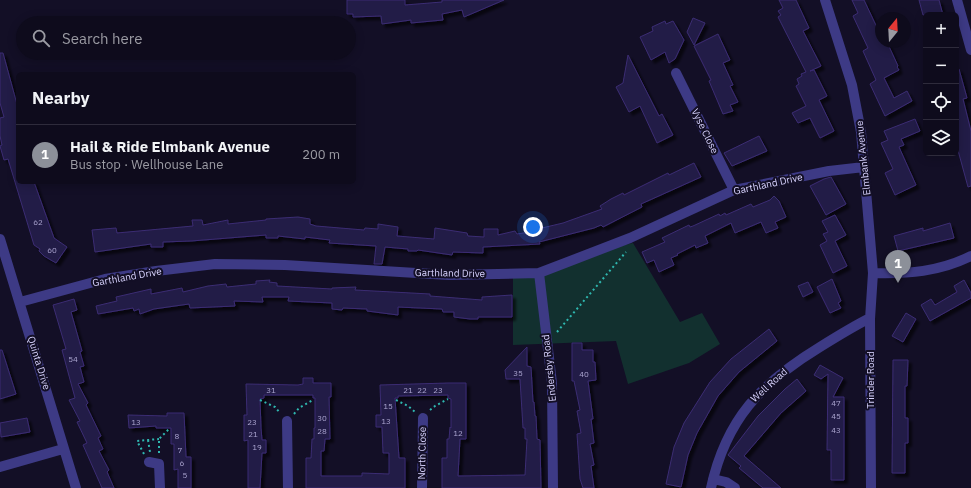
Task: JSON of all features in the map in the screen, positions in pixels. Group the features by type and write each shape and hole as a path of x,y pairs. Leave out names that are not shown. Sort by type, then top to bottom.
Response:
{"street":[{"name":"Elmbank Avenue","path":"826,0 852,85 861,132 873,273"},
{"path":"957,0 971,50"},
{"name":"Vyse Close","path":"676,73 734,190"},
{"name":"Garthland Drive","path":"20,302 105,279 215,264 285,265 449,275 538,273 630,238 734,190 829,171 864,167"},
{"name":"Quinta Drive","path":"0,239 4,267 20,302 76,488"},
{"path":"873,273 904,274 935,270 971,256"},
{"name":"Endersby Road","path":"538,273 552,383 553,488"},
{"name":"Trinder Road","path":"871,488 870,318 873,273"},
{"name":"Well Road","path":"712,483 723,449 735,425 749,404 770,382 793,363 870,318"},
{"name":"North Close","path":"422,488 423,418"},
{"path":"287,421 288,488"},
{"path":"0,467 63,448"},
{"path":"154,463 160,488"},
{"path":"712,483 726,482 735,488"}],"path":[{"path":"546,345 633,244 630,238"},
{"path":"396,400 408,406 423,418 434,406 448,399"},
{"path":"260,400 275,407 287,421 299,408 313,400"},
{"path":"154,463 159,439 170,429"},
{"path":"154,463 137,441 159,439"}],"green space":[{"path":"633,243 680,322 702,313 720,344 689,363 628,384 616,341 513,345 513,273 538,273 584,255"}],"building":[{"path":"347,0 405,0 405,5 442,2 442,0 504,0 464,17 462,10 442,14 443,20 411,23 411,20 382,24 381,16 356,17 353,16 353,14 347,14"},
{"path":"779,0 796,0 809,28 803,31 821,66 810,71 814,70 827,96 819,100 834,131 820,138 810,118 798,123 792,113 806,106 796,86 799,84 797,79 802,76 801,74 806,72 778,17 781,15 778,11 783,8"},
{"path":"852,0 864,0 875,23 875,48 890,48 898,66 897,67 899,70 884,78 894,98 907,91 912,101 885,116 870,84 876,80 863,51 868,48 853,16 858,13"},
{"path":"919,0 939,0 942,12 923,12 923,15"},
{"path":"693,18 705,23 694,45 687,32"},
{"path":"665,21 666,24 673,21 684,40 675,59 669,63 665,52 651,60 640,37 653,31 652,27"},
{"path":"718,34 730,60 723,63 733,85 730,86 738,102 730,105 733,111 723,114 709,81 711,80 694,46"},
{"path":"0,53 3,53 16,101 16,184 35,184 54,238 67,247 56,263 44,256 39,251 40,249 34,245 8,159 4,160 0,146 2,145 0,136 0,118 4,117 0,103"},
{"path":"628,55 659,116 662,114 673,135 657,143 640,106 629,112 616,87 623,83"},
{"path":"959,69 967,98 963,99 971,131 971,186 968,187 959,154"},
{"path":"915,119 920,131 901,139 904,145 899,147 916,185 895,195 885,173 893,169 881,143 888,140 884,131"},
{"path":"759,136 767,151 732,166 724,153"},
{"path":"694,163 701,177 641,204 642,207 603,227 601,225 539,242 540,244 483,247 483,253 453,252 452,255 418,250 408,251 408,249 385,247 382,264 374,264 376,246 329,243 330,240 305,237 305,239 278,236 278,238 266,238 266,235 163,242 163,247 151,247 151,244 95,252 92,230 116,228 117,233 193,226 192,220 202,220 203,225 228,220 228,224 298,217 310,219 310,224 316,226 364,230 365,228 378,229 378,224 398,227 397,236 434,239 435,228 467,233 468,236 484,237 484,229 498,229 498,235 515,231 517,234 542,230 542,228 563,223 602,209 600,206 623,193 624,195 668,173 669,175"},
{"path":"831,177 846,204 826,215 810,186"},
{"path":"774,196 779,201 786,217 775,222 778,228 766,233 761,222 735,233 731,223 705,236 708,243 696,248 695,245 671,258 674,265 659,272 654,260 647,263 642,252 665,242 662,238 689,225 690,227 693,226 719,214 720,216 725,213 726,215 751,204 753,207 770,200"},
{"path":"835,215 846,235 835,241 847,266 833,273 820,245 827,241 823,234 828,232 822,221"},
{"path":"950,223 954,238 898,251 894,236 923,228 923,231"},
{"path":"832,279 841,301 838,303 841,308 830,313 817,287"},
{"path":"270,280 269,282 277,283 277,286 332,289 356,287 355,290 430,294 430,296 482,300 482,297 512,295 512,317 478,317 478,319 470,319 454,317 454,312 443,312 442,309 398,307 398,315 367,311 367,309 343,308 342,310 332,309 332,303 288,301 289,297 262,297 263,302 234,301 235,306 190,308 189,304 154,309 140,314 139,309 134,311 133,308 98,314 96,306 117,301 116,297 151,289 151,294 182,288 183,292 208,286 226,284 227,287 256,284 256,281"},
{"path":"964,280 971,293 971,298 930,321 921,305 931,299 935,305 957,292 954,286"},
{"path":"808,282 813,292 803,297 798,286"},
{"path":"74,299 77,310 71,312 82,351 80,352 84,366 80,367 84,382 78,384 88,403 86,405 101,436 98,438 103,449 99,451 109,470 107,472 114,488 102,488 83,445 87,443 77,422 80,421 69,400 75,398 62,350 66,349 53,305"},
{"path":"906,313 916,319 903,342 892,336"},
{"path":"769,329 777,341 739,372 718,396 697,433 688,455 681,487 666,484 674,447 684,423 710,382 731,359"},
{"path":"572,343 582,343 582,350 593,350 593,362 595,362 596,380 588,381 593,419 591,419 594,443 590,444 594,465 591,466 594,488 583,488 580,479 577,434 581,433 577,411 580,410 574,381 572,381"},
{"path":"527,347 527,366 531,367 537,439 540,440 541,488 442,488 442,458 447,458 447,439 449,439 450,427 451,428 451,399 448,398 448,395 398,396 398,398 395,398 399,458 405,458 405,488 306,488 306,458 311,458 312,439 314,439 315,398 313,398 313,395 264,395 264,398 260,399 261,428 262,440 266,440 266,453 262,453 260,488 248,488 248,440 244,441 244,415 247,415 246,384 298,385 303,384 303,378 313,378 313,383 331,383 331,397 329,397 330,439 325,439 324,451 321,451 321,476 362,476 362,473 389,474 389,453 383,453 382,427 376,427 376,415 381,415 380,385 448,383 466,383 466,439 460,439 458,476 525,475 527,439 525,439 525,428 523,428 520,379 506,379 505,370"},
{"path":"0,350 2,350 16,394 0,399"},
{"path":"893,360 908,360 907,386 905,386 905,418 908,418 908,443 905,443 905,473 892,473"},
{"path":"820,365 843,378 833,397 844,397 844,480 831,480 831,450 827,450 828,374 821,379 814,375"},
{"path":"797,379 806,391 781,413 744,456 781,488 763,488 739,468 741,466 728,455 758,416"},
{"path":"167,413 184,413 186,457 191,457 191,488 178,488 178,469 174,470 174,444 171,444 171,428 156,428 156,426 129,428 128,415 167,416"},
{"path":"27,418 30,432 1,437 0,423"}],"place":[{"name":"Hail & Ride Elmbank Avenue","path":"898,283"}]}
